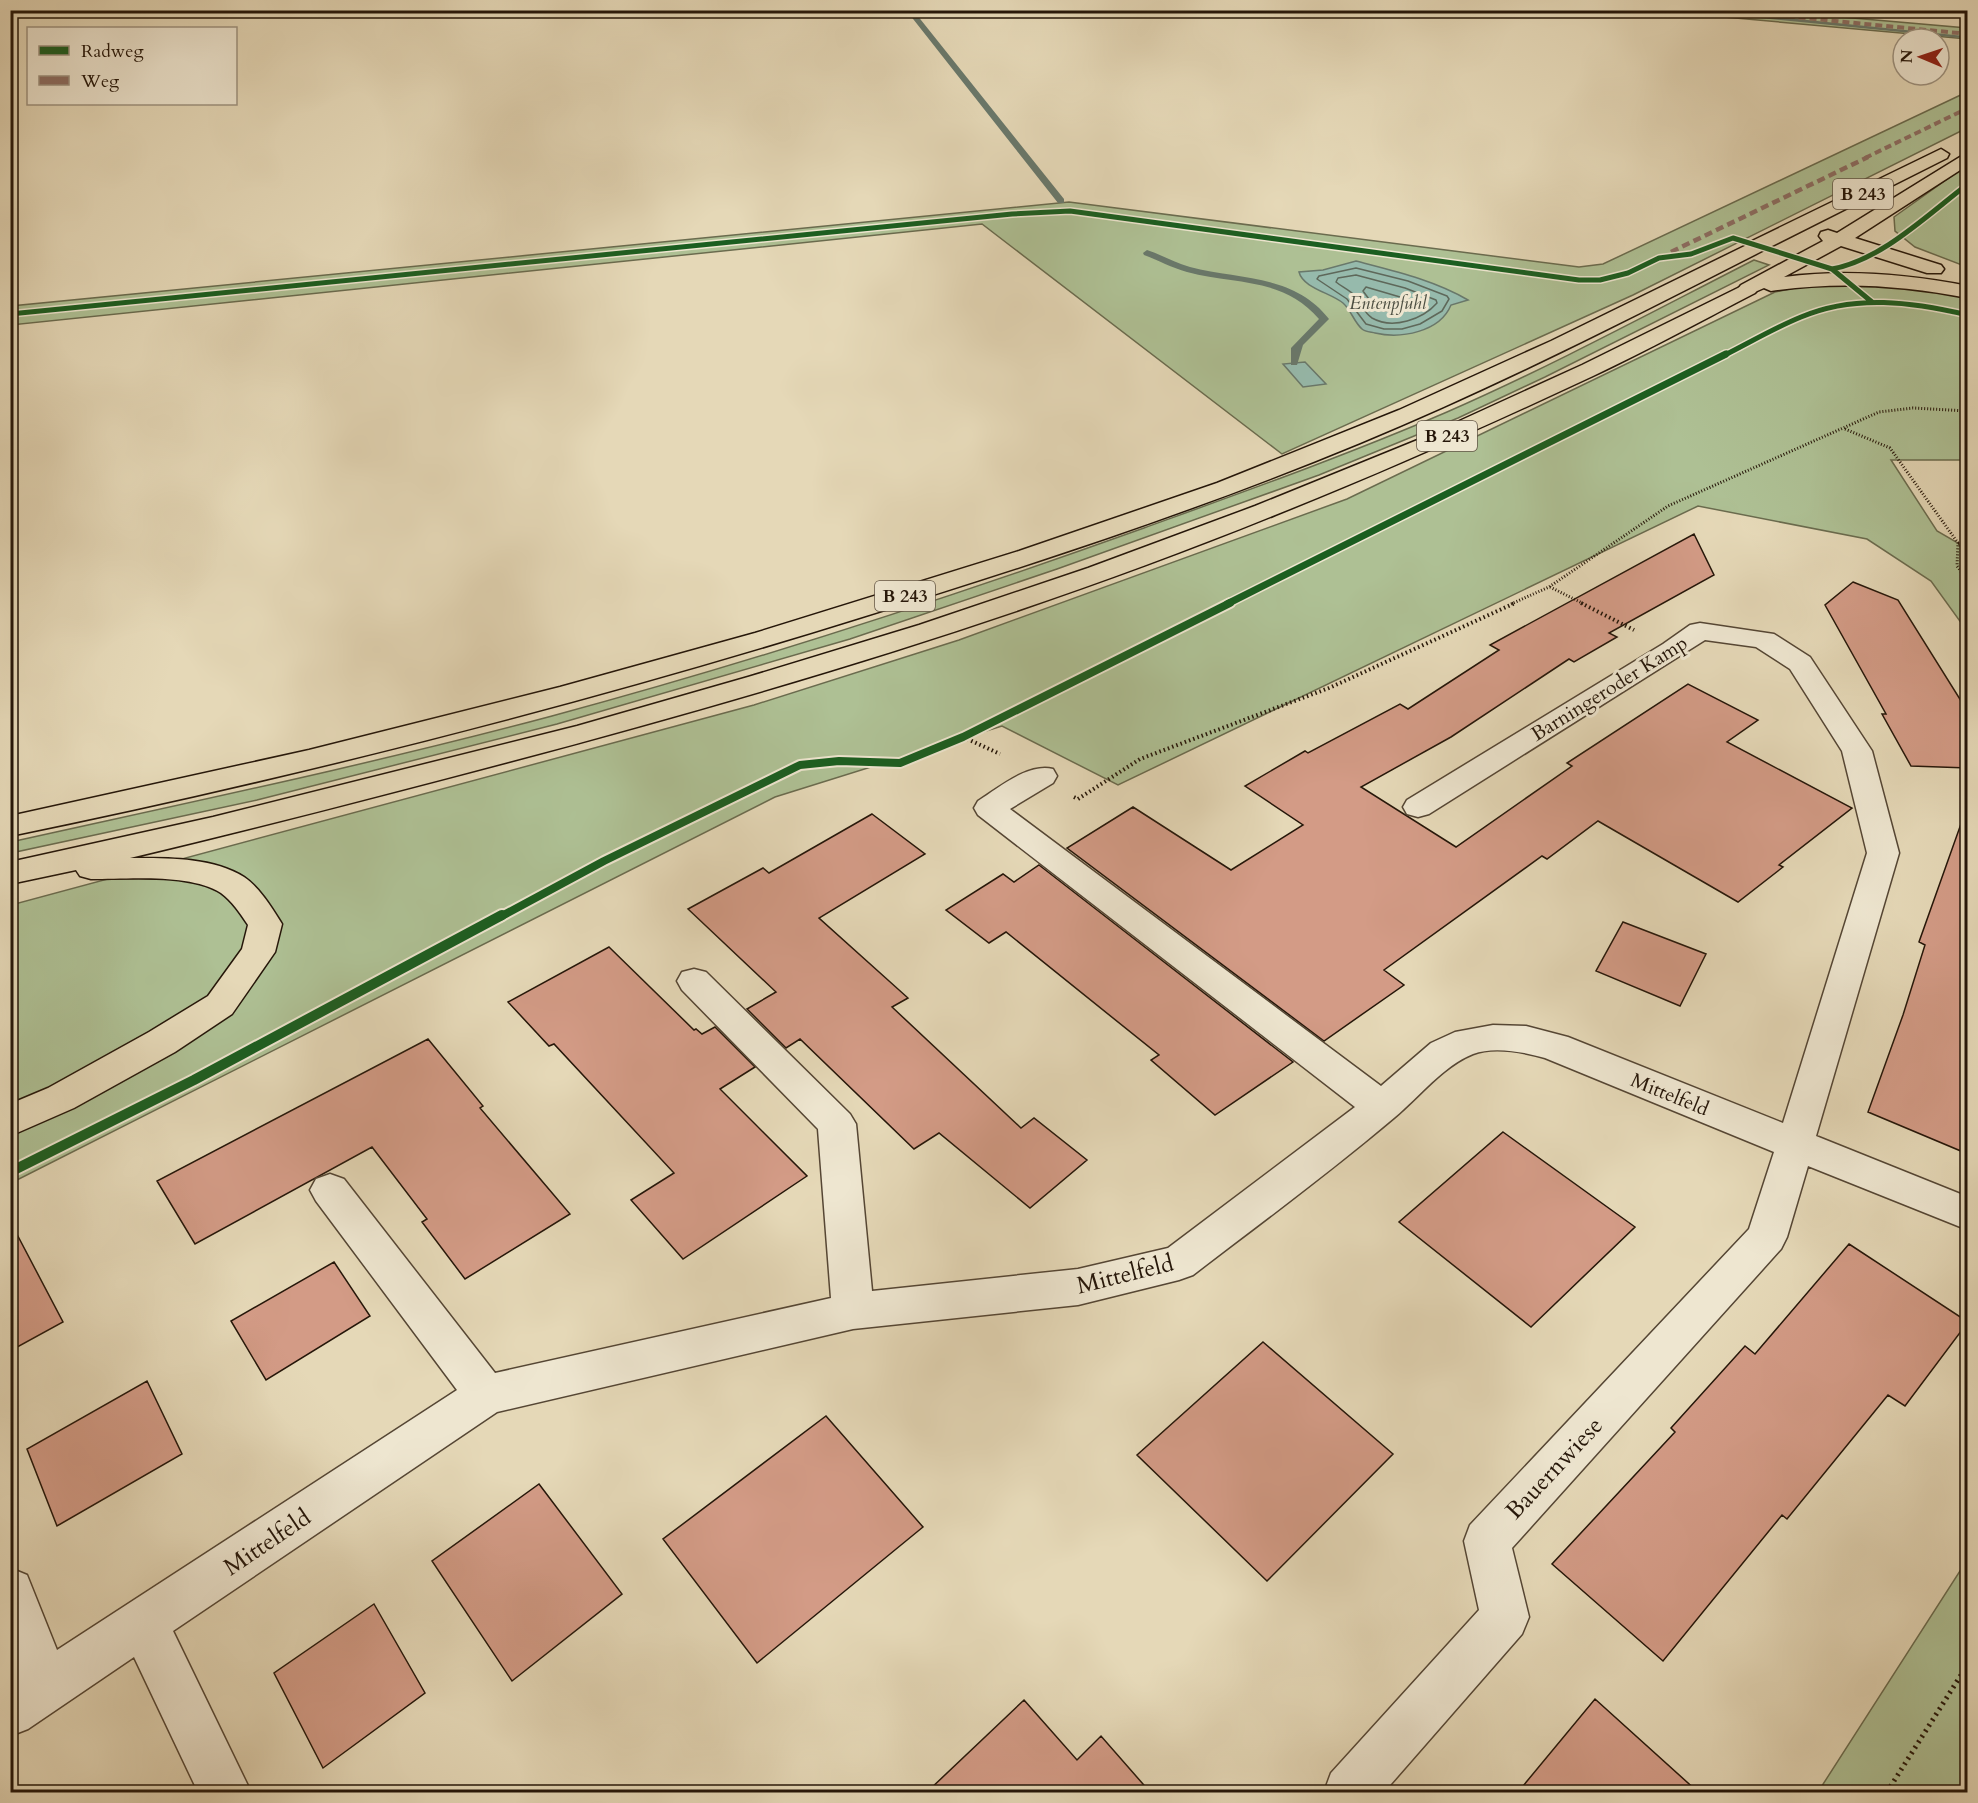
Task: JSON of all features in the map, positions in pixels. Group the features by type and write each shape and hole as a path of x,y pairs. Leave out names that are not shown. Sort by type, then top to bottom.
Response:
{"main road":[{"name":"B 243","path":"10,826 206,783 502,712 770,637 999,566 1102,531 1352,438 1548,351 1968,139"},
{"name":"B 243","path":"10,873 356,792 593,730 792,672 1028,596 1134,559 1389,461 1592,369 1864,226 1968,157"},
{"path":"1798,226 1832,244 1968,292"},
{"path":"1769,240 1832,244 1968,280"},
{"path":"1748,289 1813,278 1842,277 1888,278 1968,292"},
{"path":"10,1121 61,1098 162,1042 220,1005 258,952 264,924 252,904 231,884 199,873 44,866"}],"street":[{"name":"Barningeroder Kamp","path":"1418,807 1701,631 1764,640 1800,663 1857,751 1883,853 1794,1143"},
{"path":"1042,776 989,808 1382,1107"},
{"path":"693,981 837,1124 853,1311"},
{"name":"Mittelfeld","path":"10,1592 29,1699 486,1395 853,1311 1078,1287 1179,1263 1382,1107 1444,1053 1468,1041 1493,1038 1526,1039 1555,1047 1968,1214"},
{"name":"Bauernwiese","path":"1350,1792 1505,1617 1487,1541 1767,1237 1794,1143"},
{"path":"330,1190 486,1395"},
{"path":"144,1624 225,1792"}],"path":[{"path":"1042,776 1078,799 1140,759 1329,688 1549,587 1668,506 1879,412 1913,408 1968,411"},
{"path":"1844,429 1890,447 1958,543 1957,567 1968,581"},
{"path":"1958,543 1968,543"},
{"path":"1549,587 1673,650"},
{"path":"1887,1792 1968,1664"}],"shaded area":[{"path":"1657,11 1773,11 1967,28 1967,39 1951,38 1951,27 1891,27 1891,32"},
{"path":"1967,92 1967,128 1633,295 1282,454 982,224 11,325 11,306 1069,202 1579,267 1603,264"},
{"path":"1967,165 1967,267 1915,247 1895,231 1894,217"},
{"path":"1754,260 1769,265 1458,418 1319,475 1057,569 850,639 557,724 257,800 11,853 11,842 282,782 552,716 776,651 997,579 1258,486 1447,412 1563,357"},
{"path":"1823,282 1928,288 1967,298 1967,460 1891,460 1937,531 1958,543 1967,556 1967,631 1931,581 1867,539 1698,506 1118,785 1002,726 775,797 11,1183 11,905 754,705 959,640 1347,499 1775,292"},
{"path":"1967,1560 1967,1792 1818,1792"}],"water":[{"name":"Entenpfuhl","path":"1356,261 1428,282 1468,300 1451,305 1438,322 1419,331 1385,335 1365,331 1343,303 1306,282 1299,272 1323,270"},
{"path":"1305,362 1326,384 1303,387 1283,364"}],"building":[{"path":"1694,534 1714,575 1609,633 1617,637 1574,662 1569,659 1451,737 1361,787 1456,847 1572,766 1567,763 1688,684 1758,720 1727,742 1852,808 1779,865 1783,867 1738,902 1598,821 1547,859 1542,856 1384,970 1404,985 1324,1041 1067,848 1133,807 1231,870 1303,825 1245,786 1305,751 1308,753 1400,704 1408,709 1499,650 1490,645"},
{"path":"1853,582 1898,600 1968,712 1968,768 1911,766 1882,714 1886,714 1825,605"},
{"path":"872,814 925,854 819,918 908,998 892,1007 1021,1128 1034,1118 1087,1160 1030,1208 939,1133 914,1149 800,1039 786,1048 747,1009 776,992 688,909 763,868 769,873"},
{"path":"1962,821 1968,822 1968,1154 1868,1112 1925,945 1919,942"},
{"path":"1039,865 1293,1062 1215,1115 1151,1060 1159,1055 1006,932 989,943 946,910 1003,874 1014,882"},
{"path":"1623,922 1706,954 1680,1006 1596,971"},
{"path":"609,947 694,1030 702,1034 715,1027 755,1067 720,1089 807,1176 683,1259 631,1200 674,1173 554,1044 549,1046 508,1002"},
{"path":"428,1039 483,1106 480,1108 570,1214 465,1279 422,1222 427,1219 372,1147 195,1244 157,1181"},
{"path":"1503,1132 1635,1227 1531,1327 1399,1222"},
{"path":"10,1221 63,1322 10,1351"},
{"path":"1849,1244 1968,1322 1905,1406 1888,1395 1787,1519 1782,1515 1663,1661 1552,1564 1675,1432 1671,1428 1745,1346 1755,1354"},
{"path":"334,1262 370,1316 266,1380 231,1321"},
{"path":"1263,1342 1393,1454 1267,1581 1137,1455"},
{"path":"147,1381 182,1454 57,1526 27,1449"},
{"path":"826,1416 923,1527 757,1663 663,1539"},
{"path":"539,1484 622,1594 512,1681 432,1561"},
{"path":"374,1604 425,1693 323,1768 274,1673"},
{"path":"1595,1699 1698,1792 1518,1792"},
{"path":"1024,1700 1077,1760 1101,1736 1150,1792 927,1792"}],"waterway":[{"path":"10,14 39,10"},
{"path":"909,10 1061,201"},
{"path":"1683,10 1961,36"},
{"path":"1147,253 1190,270 1244,278 1281,287 1312,305 1324,319 1299,343 1294,355 1294,363"}],"marked path":[{"path":"1722,10 1968,34"},
{"path":"1671,252 1968,108"}],"cycle path":[{"path":"1832,269 1848,266 1879,251 1968,184"},
{"path":"10,314 1012,214 1070,211 1579,280 1600,280 1628,273 1659,258 1691,254 1733,238 1832,269 1872,302"},
{"path":"10,1172 194,1080 604,861 800,765 839,761 900,763 963,737 1800,317 1831,307 1868,302 1918,305 1968,315"}]}
